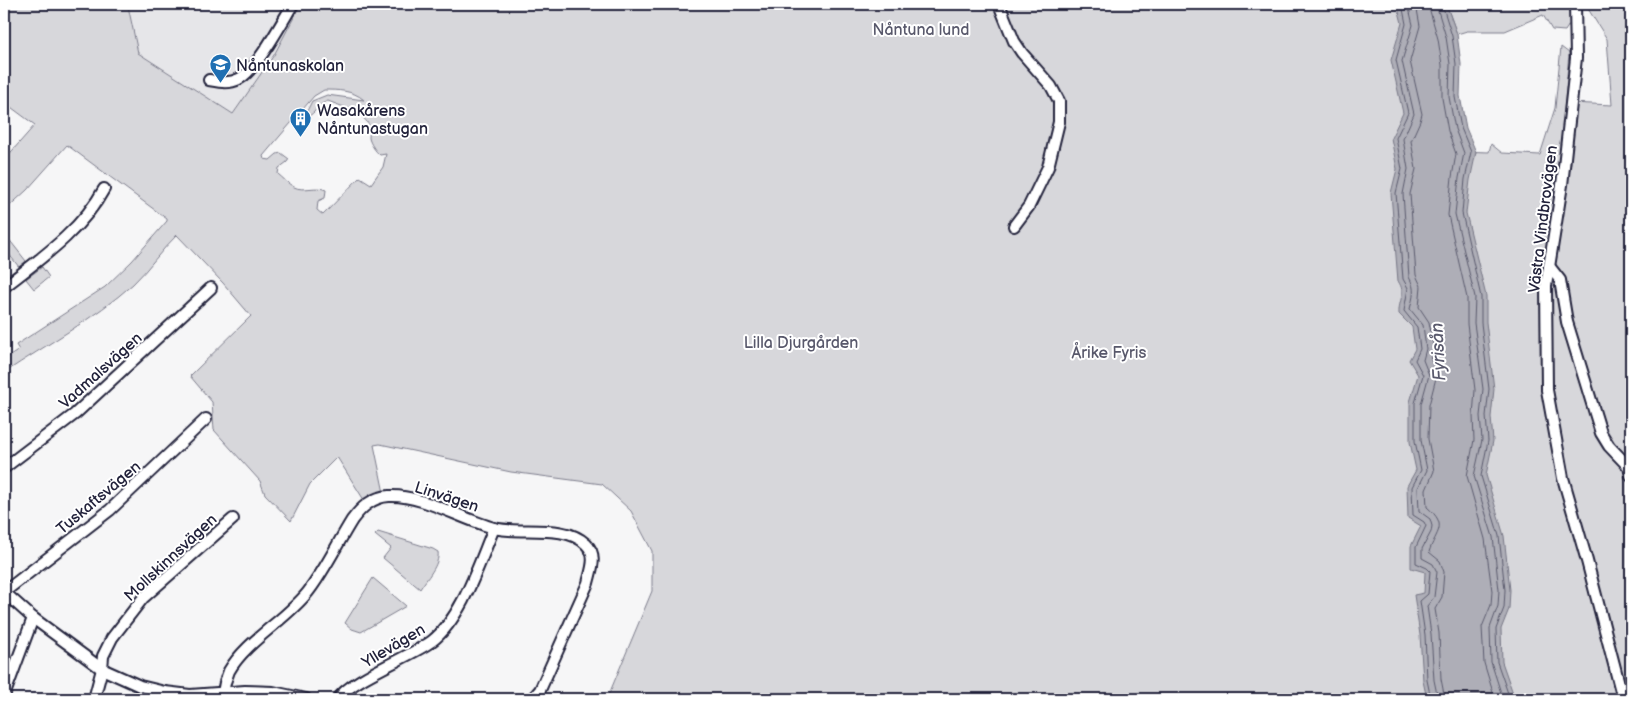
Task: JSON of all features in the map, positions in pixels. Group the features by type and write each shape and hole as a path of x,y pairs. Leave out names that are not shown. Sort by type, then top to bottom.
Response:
{"street":[{"path":"209,80 227,83 240,78 259,58 293,4"},
{"path":"999,4 1014,41 1051,86 1058,101 1059,122 1048,167 1029,206 1014,226"},
{"name":"Västra Vindbrovägen","path":"1575,4 1576,58 1562,185 1546,286 1547,390 1563,478 1623,699"},
{"path":"4,287 67,235 97,203 104,189"},
{"path":"1549,266 1560,280 1567,322 1601,433 1609,446 1629,467 1631,476"},
{"name":"Vadmalsvägen","path":"4,468 75,414 211,288"},
{"name":"Tuskaftsvägen","path":"4,592 110,510 206,419"},
{"name":"Linvägen","path":"223,693 226,678 233,665 247,649 298,603 308,591 358,512 372,501 388,496 414,500 494,528 569,534 587,545 593,560 593,568 588,583 543,684 532,699"},
{"name":"Mollskinnsvägen","path":"94,699 102,669 103,656 112,638 143,598 233,519"},
{"name":"Yllevägen","path":"338,699 351,687 431,642 448,626 472,579 494,528"},
{"path":"4,592 32,618 102,669 140,686 165,692 190,694 245,691 273,692 306,699"},
{"path":"4,696 32,618"}],"shaded area":[{"name":"Nåntunaskolan","path":"136,4 301,4 274,55 233,114 138,53 128,6"}],"green space":[{"name":"Årike Fyris","path":"4,4 136,4 128,6 138,53 233,114 274,55 301,4 1415,4 1426,150 1489,152 1491,144 1502,153 1540,155 1555,108 1561,47 1569,53 1560,157 1564,158 1571,103 1612,105 1607,39 1585,4 1631,4 1631,699 607,699 652,591 652,551 631,511 602,484 511,472 380,444 374,445 384,493 364,500 337,457 310,484 291,521 265,494 260,481 214,430 212,402 190,376 251,316 223,283 177,235 139,278 118,297 4,373 4,360 19,350 16,345 105,287 132,261 167,219 67,145 27,190 4,211 4,160 35,125 4,102","holes":["324,90 350,92 364,100 327,95 312,101 306,113 307,117 328,101 351,110 366,121 370,129 369,138 376,151 380,155 386,154 383,167 371,184 360,177 323,215 317,210 318,201 325,198 326,190 294,187 278,174 279,168 289,159 281,153 270,160 264,159 263,156 314,96"]},
{"path":"1446,4 1571,4 1570,23 1565,31 1552,30 1543,15 1505,31 1467,31 1457,34"},
{"path":"4,233 26,261 19,267 4,248"},
{"path":"42,267 49,277 34,289 26,279"},
{"path":"378,532 438,552 435,567 420,589 383,558 391,548 375,535"},
{"path":"373,578 406,606 361,632 352,629 345,623"},
{"path":"144,691 162,697 192,699 143,699"}],"water":[{"name":"Fyrisån","path":"1397,4 1446,4 1457,34 1461,64 1460,96 1466,128 1476,152 1466,213 1486,296 1486,322 1494,389 1491,417 1493,441 1486,475 1504,536 1510,590 1509,609 1501,629 1502,662 1515,699 1427,699 1423,681 1420,635 1414,595 1424,593 1425,572 1411,568 1411,546 1421,526 1408,518 1407,486 1416,470 1410,442 1410,402 1418,375 1409,360 1415,349 1412,327 1399,314 1402,290 1398,281 1391,193 1397,169 1391,138 1403,113 1391,60 1402,23"}],"place":[{"name":"Nåntunaskolan","path":"220,84"},
{"name":"Wasakårens Nåntunastugan","path":"301,138"}],"park label":[{"name":"Nåntuna lund","path":"921,29"},
{"name":"Lilla Djurgården","path":"801,342"}]}
